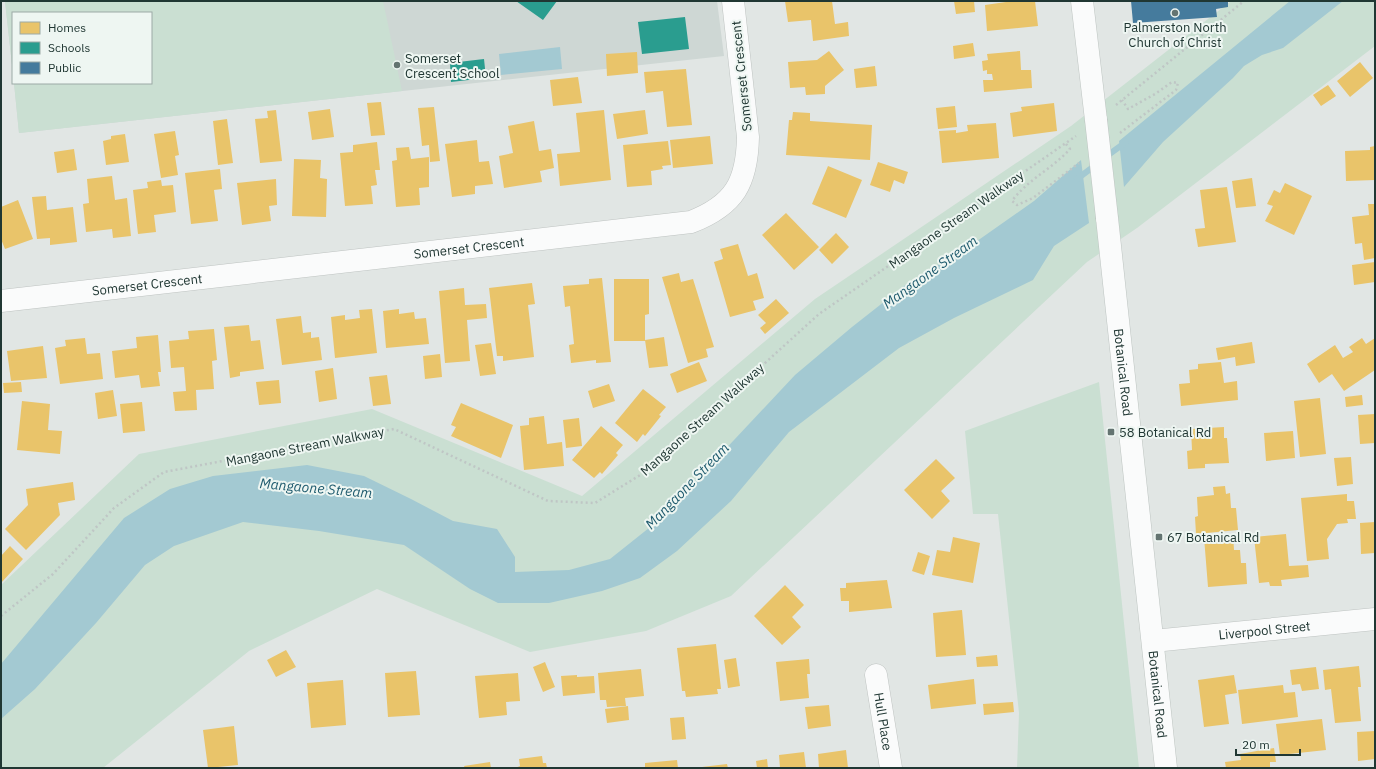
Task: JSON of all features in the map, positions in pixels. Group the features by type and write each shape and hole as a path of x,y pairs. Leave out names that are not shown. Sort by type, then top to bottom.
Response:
{"street":[{"name":"Somerset Crescent","path":"1,301 691,222 708,215 724,203 736,190 744,174 748,137 733,1"},
{"name":"Botanical Road","path":"1082,1 1107,218 1166,768"},
{"name":"Liverpool Street","path":"1153,641 1375,619"},
{"name":"Hull Place","path":"876,675 890,768"}],"path":[{"name":"Mangaone Stream Walkway","path":"1,616 53,574 114,508 164,472 394,429 548,501 596,502 644,472 819,314 1074,138 1244,1"}],"shaded area":[{"name":"Somerset Crescent School","path":"5,1 717,1 724,56 19,133 14,84 152,84 152,12 12,12 12,65"}],"green space":[{"path":"5,1 383,1 402,91 19,133 14,84 152,84 152,12 12,12 12,65"},
{"path":"1231,1 1375,1 1375,46 1137,228 1087,262 731,596 646,631 530,652 377,589 249,651 103,768 1,768 1,585 139,454 372,409 582,496 815,299 1071,126"},
{"path":"1099,382 1139,768 1017,768 1019,713 998,514 973,514 965,431"}],"water":[{"path":"1290,1 1343,1 1283,48 1262,55 1244,66 1233,78 1163,142 1124,187 1119,141"},
{"path":"560,47 562,69 501,75 499,54"},
{"path":"1081,160 1089,223 1054,246 1033,280 954,318 899,348 789,432 731,501 677,551 640,578 602,591 549,603 498,603 470,589 404,545 319,531 243,522 174,546 145,565 96,623 35,689 1,719 1,664 124,518 170,489 213,476 307,465 364,476 453,521 497,529 515,557 515,572 569,570 610,559 659,520 795,375 852,327 908,283 970,246 1034,201"}],"building: Homes":[{"path":"785,1 832,1 835,24 848,22 849,36 813,41 811,20 788,22"},
{"path":"954,1 974,1 975,12 956,14"},
{"path":"1013,1 1035,1 1038,26 987,31 985,5"},
{"path":"973,43 975,56 954,59 953,46"},
{"path":"829,51 844,70 825,86 825,94 806,95 805,87 790,88 788,62 817,60"},
{"path":"1020,51 1021,70 1031,70 1032,88 984,92 983,80 993,80 992,74 987,74 987,70 983,71 982,61 988,60 987,54"},
{"path":"637,52 638,73 607,76 606,54"},
{"path":"1360,62 1373,78 1350,97 1337,81"},
{"path":"875,66 877,86 856,88 854,69"},
{"path":"686,69 692,125 667,127 663,91 646,93 644,72"},
{"path":"578,77 582,103 553,106 550,80"},
{"path":"1328,85 1336,96 1321,106 1313,95"},
{"path":"381,102 385,135 371,136 367,103"},
{"path":"1054,103 1057,131 1013,137 1010,113 1022,111 1021,107"},
{"path":"955,106 957,127 938,129 936,108"},
{"path":"434,107 440,161 430,162 429,145 422,146 418,108"},
{"path":"330,109 334,137 312,140 308,112"},
{"path":"276,110 282,161 260,163 255,119 268,118 267,111"},
{"path":"604,110 611,180 560,186 557,154 580,152 576,113"},
{"path":"645,110 648,134 617,139 613,114"},
{"path":"793,112 810,113 810,121 872,125 870,160 786,155 789,120 792,120"},
{"path":"227,119 233,163 218,165 213,121"},
{"path":"534,121 539,151 551,149 554,168 540,171 542,182 504,188 499,156 513,153 508,126"},
{"path":"996,123 999,158 942,163 939,131 956,130 956,133 968,131 967,125"},
{"path":"175,131 179,155 175,156 178,175 161,178 154,134"},
{"path":"125,134 129,162 106,165 103,141 111,139 111,136"},
{"path":"710,136 713,164 673,168 670,140"},
{"path":"477,140 479,162 489,161 493,184 475,186 475,194 452,197 445,144"},
{"path":"668,141 671,165 662,166 663,169 651,171 652,185 627,187 623,145"},
{"path":"377,142 380,170 375,170 377,185 371,186 373,204 345,206 340,153 353,152 353,145"},
{"path":"1375,146 1375,180 1346,181 1345,151 1370,150 1370,147"},
{"path":"409,147 411,159 429,157 429,187 419,188 420,205 396,207 392,161 397,160 396,148"},
{"path":"74,149 77,170 57,173 54,152"},
{"path":"294,159 321,160 320,178 327,179 326,217 292,216"},
{"path":"878,162 908,172 904,184 894,180 890,192 870,185"},
{"path":"828,166 862,180 846,218 812,204"},
{"path":"220,169 222,189 214,190 218,221 191,224 185,173"},
{"path":"112,176 115,200 127,198 131,236 113,238 112,229 86,232 83,204 89,203 87,179"},
{"path":"1252,178 1256,206 1236,208 1232,181"},
{"path":"276,179 277,205 269,206 271,221 242,225 237,183"},
{"path":"161,180 162,186 173,185 176,212 154,215 156,232 138,234 133,190 148,188 147,182"},
{"path":"1285,183 1312,196 1294,235 1265,221 1273,206 1267,204 1274,190 1280,193"},
{"path":"1227,187 1236,242 1198,247 1195,229 1205,228 1200,190"},
{"path":"46,196 47,210 73,207 77,242 50,245 50,238 37,239 32,197"},
{"path":"18,200 33,239 5,249 1,239 1,207"},
{"path":"1368,204 1375,204 1375,258 1364,260 1362,243 1355,244 1352,217 1369,215"},
{"path":"786,213 819,247 794,270 762,235"},
{"path":"836,233 849,247 832,264 819,250"},
{"path":"738,244 748,276 757,273 764,298 753,301 756,310 730,317 714,262 723,259 720,249"},
{"path":"1375,262 1375,282 1354,285 1352,265"},
{"path":"679,273 681,282 693,279 714,347 706,349 708,357 688,363 662,277"},
{"path":"602,278 611,362 596,363 596,360 571,363 569,345 574,344 570,306 565,307 563,286 589,284 589,279"},
{"path":"614,279 649,279 649,314 645,315 645,341 614,341"},
{"path":"532,283 535,304 528,305 534,357 503,361 503,356 497,356 489,288"},
{"path":"464,288 465,305 486,304 487,318 467,320 470,361 445,363 439,291"},
{"path":"776,299 789,313 765,334 760,328 766,323 758,315"},
{"path":"372,309 377,353 335,358 331,317 345,315 345,320 360,318 359,310"},
{"path":"399,309 399,314 414,312 415,319 426,318 429,344 386,348 383,311"},
{"path":"301,316 303,333 311,332 311,338 319,337 322,360 282,365 276,319"},
{"path":"249,325 251,341 260,340 264,369 240,372 240,376 230,378 224,327"},
{"path":"214,329 217,360 212,361 214,389 196,390 197,410 175,411 173,392 186,391 184,367 171,368 169,341 189,339 188,331"},
{"path":"158,335 161,372 158,372 160,386 141,388 139,375 115,378 112,351 137,348 136,337"},
{"path":"664,337 668,366 649,368 645,340"},
{"path":"85,338 87,354 100,353 103,379 60,384 55,348 66,346 65,340"},
{"path":"1362,338 1366,344 1375,338 1375,370 1344,391 1332,374 1319,383 1307,364 1335,345 1343,358 1353,352 1349,347"},
{"path":"1252,342 1255,363 1236,366 1235,357 1218,360 1216,348"},
{"path":"491,343 496,374 480,376 475,345"},
{"path":"43,346 47,378 11,381 7,351"},
{"path":"440,354 442,377 425,379 423,356"},
{"path":"699,362 707,381 677,393 670,374"},
{"path":"1221,362 1224,383 1237,381 1238,400 1181,406 1179,384 1190,383 1189,370 1198,369 1198,364"},
{"path":"333,368 337,399 319,402 315,371"},
{"path":"387,375 391,404 373,406 369,377"},
{"path":"279,380 281,403 259,405 256,382"},
{"path":"21,382 22,392 4,393 3,383"},
{"path":"609,384 615,401 593,408 588,391"},
{"path":"643,389 666,407 659,415 661,416 645,436 643,434 637,442 615,423"},
{"path":"113,390 117,416 98,419 95,393"},
{"path":"1362,395 1363,405 1346,407 1345,397"},
{"path":"1320,398 1326,454 1300,457 1294,401"},
{"path":"22,401 50,404 48,430 62,431 60,454 17,450"},
{"path":"142,402 145,431 123,433 120,404"},
{"path":"461,403 513,425 501,458 451,436 456,427 451,425"},
{"path":"1375,414 1375,443 1360,444 1358,415"},
{"path":"544,416 547,444 562,442 564,466 524,470 520,426 529,425 529,418"},
{"path":"579,418 582,446 566,448 563,420"},
{"path":"601,426 623,445 616,453 618,455 602,474 600,472 594,478 572,460"},
{"path":"1224,427 1224,438 1227,438 1229,463 1205,464 1205,468 1188,469 1187,451 1192,450 1191,429"},
{"path":"1293,431 1295,458 1266,461 1264,433"},
{"path":"1351,457 1353,484 1337,486 1334,458"},
{"path":"936,459 955,478 941,491 950,501 932,519 904,490"},
{"path":"73,482 75,500 58,503 60,515 26,550 5,529 28,505 26,489"},
{"path":"1225,486 1226,494 1230,493 1231,508 1236,508 1238,530 1196,534 1195,517 1198,516 1197,497 1214,495 1213,487"},
{"path":"1347,494 1347,501 1354,501 1356,519 1347,519 1348,523 1337,524 1327,539 1329,559 1307,561 1301,498"},
{"path":"1375,522 1375,553 1361,554 1360,523"},
{"path":"1233,534 1234,550 1240,550 1241,563 1246,563 1247,584 1208,587 1204,537"},
{"path":"1286,534 1289,566 1308,565 1309,577 1281,580 1282,586 1270,586 1269,582 1259,583 1254,537"},
{"path":"953,537 980,543 973,583 932,575 937,550 950,552"},
{"path":"10,546 23,559 1,583 1,556"},
{"path":"918,552 930,556 924,575 912,571"},
{"path":"887,580 892,608 849,612 849,601 841,601 840,588 846,588 846,583"},
{"path":"785,585 804,605 792,617 801,627 782,645 754,616"},
{"path":"962,610 966,655 936,657 933,613"},
{"path":"716,644 721,689 717,689 718,694 686,697 685,691 682,691 677,648"},
{"path":"286,650 296,667 276,677 267,660"},
{"path":"997,655 998,666 977,667 976,657"},
{"path":"736,658 740,686 728,688 724,660"},
{"path":"809,659 810,674 807,674 809,698 780,701 776,662"},
{"path":"545,662 555,687 543,692 533,667"},
{"path":"1359,666 1361,687 1358,687 1361,721 1335,723 1331,689 1325,690 1323,670"},
{"path":"1316,667 1319,689 1302,691 1300,684 1292,685 1290,670"},
{"path":"641,669 644,696 625,698 626,706 607,707 606,700 600,700 598,673"},
{"path":"416,671 420,715 388,717 385,673"},
{"path":"518,673 520,701 506,702 507,715 479,718 475,676"},
{"path":"577,675 577,677 594,676 595,693 563,696 561,676"},
{"path":"1234,675 1237,693 1225,695 1229,724 1204,727 1198,680"},
{"path":"974,679 976,704 931,709 928,685"},
{"path":"343,680 346,725 311,728 307,683"},
{"path":"1283,685 1284,693 1295,692 1298,717 1242,724 1238,690"},
{"path":"1013,702 1014,712 984,715 983,704"},
{"path":"829,705 831,726 808,729 805,707"},
{"path":"628,706 629,720 607,723 605,709"},
{"path":"684,717 686,739 672,740 670,718"},
{"path":"1322,719 1326,750 1280,755 1276,724"},
{"path":"234,726 238,765 208,768 203,730"},
{"path":"1375,731 1375,759 1358,761 1357,732"},
{"path":"1274,748 1276,762 1270,762 1270,768 1226,768 1225,762 1241,760 1240,754"},
{"path":"846,750 848,768 819,768 818,754"},
{"path":"804,752 806,768 780,768 779,755"},
{"path":"542,756 543,763 546,763 547,768 515,768 520,766 519,759"},
{"path":"767,759 768,768 757,768 756,761"},
{"path":"677,760 678,768 645,768 645,763"},
{"path":"490,762 491,768 465,768 464,766"},
{"path":"727,764 728,768 702,768 702,767"}],"building: Schools":[{"path":"516,1 557,1 543,20"},
{"path":"685,17 689,49 642,54 638,22"},
{"path":"484,59 486,78 451,82 450,63"}],"building: Public":[{"name":"Palmerston North Church of Christ","path":"1131,1 1228,1 1228,7 1216,9 1217,17 1133,23"}],"waterway":[{"name":"Mangaone Stream","path":"1104,158 1126,142"},
{"name":"Mangaone Stream","path":"1077,179 1097,164"}],"place":[{"name":"Palmerston North Church of Christ","path":"1175,13"},
{"name":"Somerset Crescent School","path":"397,65"},
{"name":"58 Botanical Rd","path":"1111,432"},
{"name":"67 Botanical Rd","path":"1159,537"}]}
